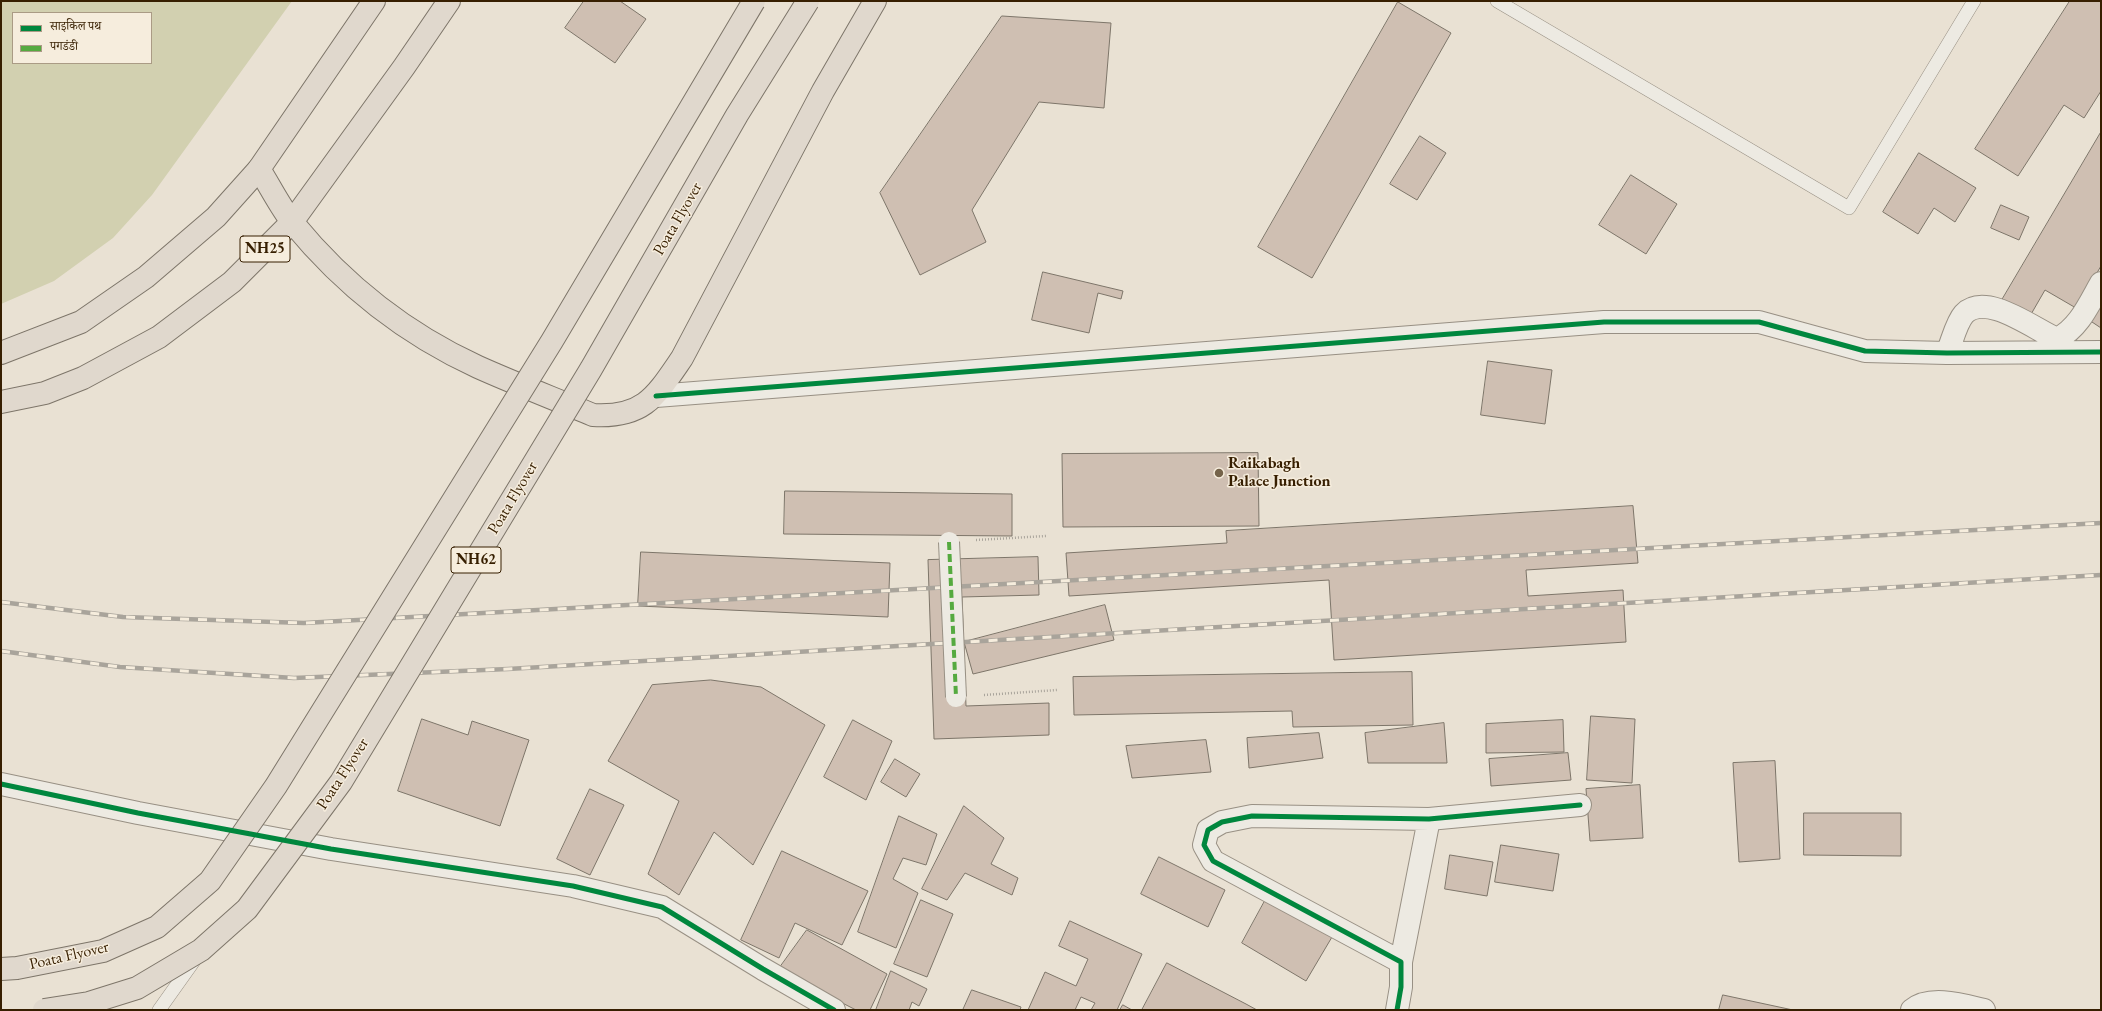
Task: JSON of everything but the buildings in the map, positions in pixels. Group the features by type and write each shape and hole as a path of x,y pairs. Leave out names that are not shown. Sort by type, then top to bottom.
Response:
{"main road":[{"path":"1,353 81,322 146,277 216,217 259,169 374,1"},
{"name":"NH25","path":"1,402 45,393 83,378 159,337 232,282 292,222 404,67 449,1"},
{"name":"Poata Flyover","path":"1,969 17,968 103,951 157,927 210,881 276,786 552,341 754,1"},
{"name":"Poata Flyover","path":"44,1010 89,1003 137,988 201,950 247,909 341,782 591,369 737,115 808,1"},
{"path":"259,169 292,222 353,286 387,313 430,341 477,367 593,415 612,416 630,411 656,396 682,358 823,91 875,1"}],"street":[{"path":"1947,354 1963,316 1970,309 1984,307 2003,310 2057,339 2065,335 2077,323 2101,283"},
{"path":"656,396 1604,322 1759,322 1865,351 1947,354 2101,352"},
{"path":"949,542 956,697"},
{"path":"1,784 153,816 331,849 573,886 662,906 763,969 834,1010"},
{"path":"1401,962 1213,861 1204,845 1208,830 1222,822 1252,816 1429,819 1580,805"},
{"path":"1397,1010 1401,987 1401,962 1429,819"},
{"path":"1912,1010 1918,1006 1950,1002 1984,1010"}],"lane":[{"path":"1497,1 1849,208 1974,1"},
{"path":"159,1010 201,950"}],"path":[{"path":"949,542 1046,536"},
{"path":"956,697 1057,690"}],"shaded area":[{"path":"1,1 292,1 152,195 113,238 54,281 1,304"}],"railway":[{"path":"1,602 123,617 304,623 2101,523"},
{"path":"1,651 120,667 294,678 508,669 2101,575"}],"marked path":[{"path":"949,542 956,697"}],"cycle path":[{"path":"656,396 1604,322 1759,322 1865,351 1947,353 2101,352"},
{"path":"1,784 138,813 331,849 573,886 662,907 763,969 834,1010"},
{"path":"1397,1010 1401,987 1401,962 1213,861 1204,845 1208,830 1222,822 1252,816 1429,819 1580,805"}],"place":[{"name":"Raikabagh Palace Junction","path":"1219,473"}]}
